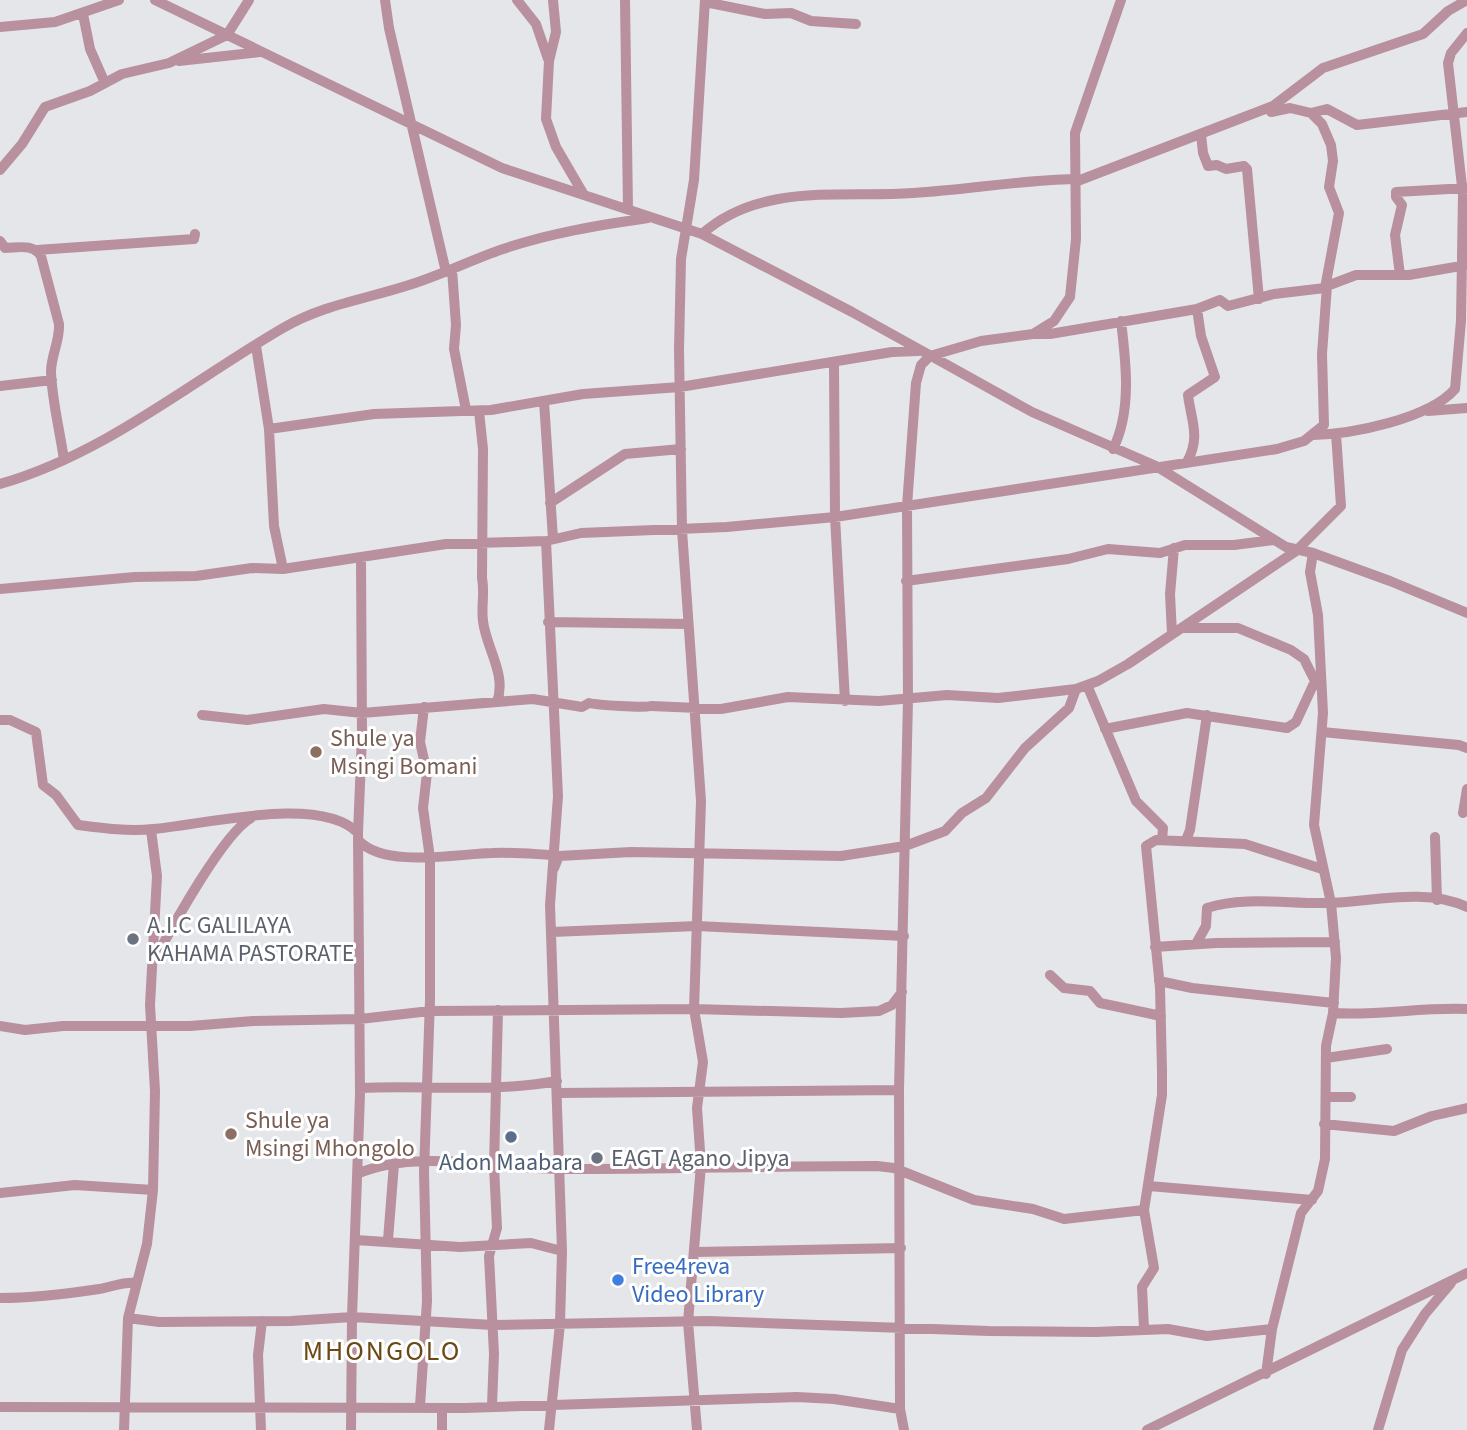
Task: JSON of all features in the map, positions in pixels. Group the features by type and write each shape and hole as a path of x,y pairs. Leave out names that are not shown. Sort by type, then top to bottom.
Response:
{"street":[{"path":"0,27 55,22 119,0"},
{"path":"155,0 502,168 702,234 1032,412 1156,466 1273,540 1296,551 1313,553 1467,612"},
{"path":"180,0 180,13"},
{"path":"169,63 227,35 249,0"},
{"path":"385,0 411,124 449,270 456,325 454,349 466,410"},
{"path":"517,0 539,30 549,61"},
{"path":"553,0 556,32 549,61 546,119 556,147 584,195"},
{"path":"625,0 628,209"},
{"path":"1033,334 1055,321 1070,297 1076,240 1075,133 1121,0"},
{"path":"702,234 720,218 738,208 804,195 913,193 1074,181 1243,119 1282,101 1322,68 1423,34 1448,11 1467,0"},
{"path":"697,1430 688,1322 701,1165 697,1129 703,1062 694,1009 701,801 682,530 680,387 681,272 694,180 705,1 765,14 791,13 811,21 856,24"},
{"path":"83,14 90,49 105,83"},
{"path":"1417,413 1444,399 1453,392 1457,384 1465,265 1465,187 1462,113 1448,70 1449,57 1467,33"},
{"path":"0,170 22,144 45,107 126,72 169,63 262,52"},
{"path":"1243,119 1290,108 1311,113 1331,110 1349,124 1368,125 1462,113"},
{"path":"1311,113 1329,137 1333,161 1329,187 1339,213 1326,287 1322,354 1324,425 1313,435"},
{"path":"1329,137 1349,124"},
{"path":"1201,134 1203,153 1208,166 1217,165 1226,169 1244,166 1247,169 1259,299"},
{"path":"1400,275 1395,235 1402,205 1396,192 1465,187"},
{"path":"0,484 64,460 163,405 283,327 314,313 526,242 598,225 653,217"},
{"path":"0,241 6,248 37,250 166,242 194,239 195,234"},
{"path":"37,250 60,324 60,336 52,358 52,380 64,460"},
{"path":"269,429 374,414 479,411 614,391 680,387 899,352 925,353 981,341 1050,334 1198,309 1220,300 1228,306 1326,287 1356,275 1400,275 1465,265"},
{"path":"1187,462 1194,446 1194,412 1188,395 1215,377 1201,336 1198,309"},
{"path":"1113,449 1123,426 1125,354 1121,321"},
{"path":"256,346 269,429 274,526 283,569"},
{"path":"904,1430 900,1409 899,1090 908,700 907,506 916,383 925,353"},
{"path":"834,363 835,517 845,701"},
{"path":"0,386 52,380"},
{"path":"544,401 551,503 548,622 558,796 552,855 552,932 562,1251 560,1324 549,1430"},
{"path":"0,589 135,577 196,576 252,568 283,569 483,541 550,540 581,533 682,530 835,517 1277,449 1313,435 1336,434 1417,413 1467,408"},
{"path":"479,411 483,449 482,578 486,599 483,619 499,672 497,702"},
{"path":"202,715 247,720 324,709 362,713 533,699 582,707 589,703 603,707 617,704 642,708 651,706 721,709 788,697 845,701 908,700 947,695 998,698 1081,687 1112,674 1296,551 1340,506 1336,434"},
{"path":"551,503 625,454 681,449"},
{"path":"906,581 1068,559 1108,550 1160,553 1174,548 1273,540"},
{"path":"1174,548 1170,594 1177,631"},
{"path":"1266,1374 1272,1329 1301,1213 1312,1200 1323,1177 1326,1058 1333,1008 1335,942 1331,903 1314,825 1322,732 1322,694 1318,615 1310,572 1313,553"},
{"path":"351,1430 360,1088 358,837 362,713 361,558"},
{"path":"548,622 688,624"},
{"path":"1177,631 1215,626 1244,630 1301,656 1322,694"},
{"path":"1105,729 1187,713 1289,727 1296,722 1315,681"},
{"path":"1081,687 1105,729 1136,801 1163,828 1162,840"},
{"path":"552,873 559,856 700,852 738,856 860,856 905,846 948,829 962,813 986,798 1025,748 1069,708 1081,687"},
{"path":"420,1406 427,1244 425,1163 430,1089 430,858 423,808 427,773 420,742 424,707"},
{"path":"1186,840 1191,826 1207,715"},
{"path":"0,720 10,720 36,732 43,785 56,795 75,824 151,830 198,821 253,816 332,817 344,821 373,852 430,858 489,853 552,855"},
{"path":"1322,732 1459,744 1467,748"},
{"path":"1462,813 1467,789"},
{"path":"153,965 172,927 229,835 253,816"},
{"path":"124,1430 128,1318 147,1244 153,1190 156,1112 150,1025 157,876 151,830"},
{"path":"1435,837 1437,900"},
{"path":"1144,1329 1142,1287 1152,1274 1154,1259 1144,1210 1150,1186 1162,1095 1159,981 1145,849 1148,842 1162,840 1248,845 1322,869"},
{"path":"1196,944 1206,926 1208,907 1426,897 1467,907"},
{"path":"552,932 697,926 904,936"},
{"path":"1155,947 1335,942"},
{"path":"1050,975 1064,988 1090,991 1100,1003 1161,1016"},
{"path":"1159,981 1333,1008 1361,1015 1387,1010 1467,1009"},
{"path":"0,1026 25,1030 63,1026 360,1019 430,1011 879,1011 892,1005 902,992"},
{"path":"492,1405 493,1325 489,1256 497,1228 494,1166 498,1010"},
{"path":"1326,1058 1387,1049"},
{"path":"360,1088 899,1090"},
{"path":"1326,1097 1351,1097"},
{"path":"1324,1125 1394,1131 1443,1112 1467,1108"},
{"path":"357,1174 394,1164 440,1161 561,1169 701,1165 877,1166 900,1171 974,1200 1032,1209 1064,1219 1144,1210"},
{"path":"388,1240 394,1164"},
{"path":"0,1193 75,1185 153,1190"},
{"path":"1150,1186 1312,1200"},
{"path":"356,1240 492,1246 531,1243 562,1251"},
{"path":"694,1252 901,1248"},
{"path":"1147,1430 1266,1374 1467,1273"},
{"path":"1378,1430 1402,1350 1424,1314 1452,1280"},
{"path":"0,1298 53,1296 110,1288 127,1281 136,1283"},
{"path":"128,1318 159,1322 352,1317 425,1319 493,1325 688,1322 1096,1332 1144,1329 1181,1330 1207,1336 1272,1329"},
{"path":"261,1430 258,1355 262,1321"},
{"path":"0,1407 126,1405 442,1408 694,1399 834,1399 900,1409"},
{"path":"442,1408 442,1430"}],"place":[{"name":"Shule ya Msingi Bomani","path":"316,752"},
{"name":"A.I.C GALILAYA KAHAMA PASTORATE","path":"133,939"},
{"name":"Shule ya Msingi Mhongolo","path":"231,1134"},
{"name":"Adon Maabara","path":"511,1137"},
{"name":"EAGT Agano Jipya","path":"597,1158"},
{"name":"Free4reva Video Library","path":"618,1280"}],"district":[{"name":"MHONGOLO","path":"382,1351"}]}
